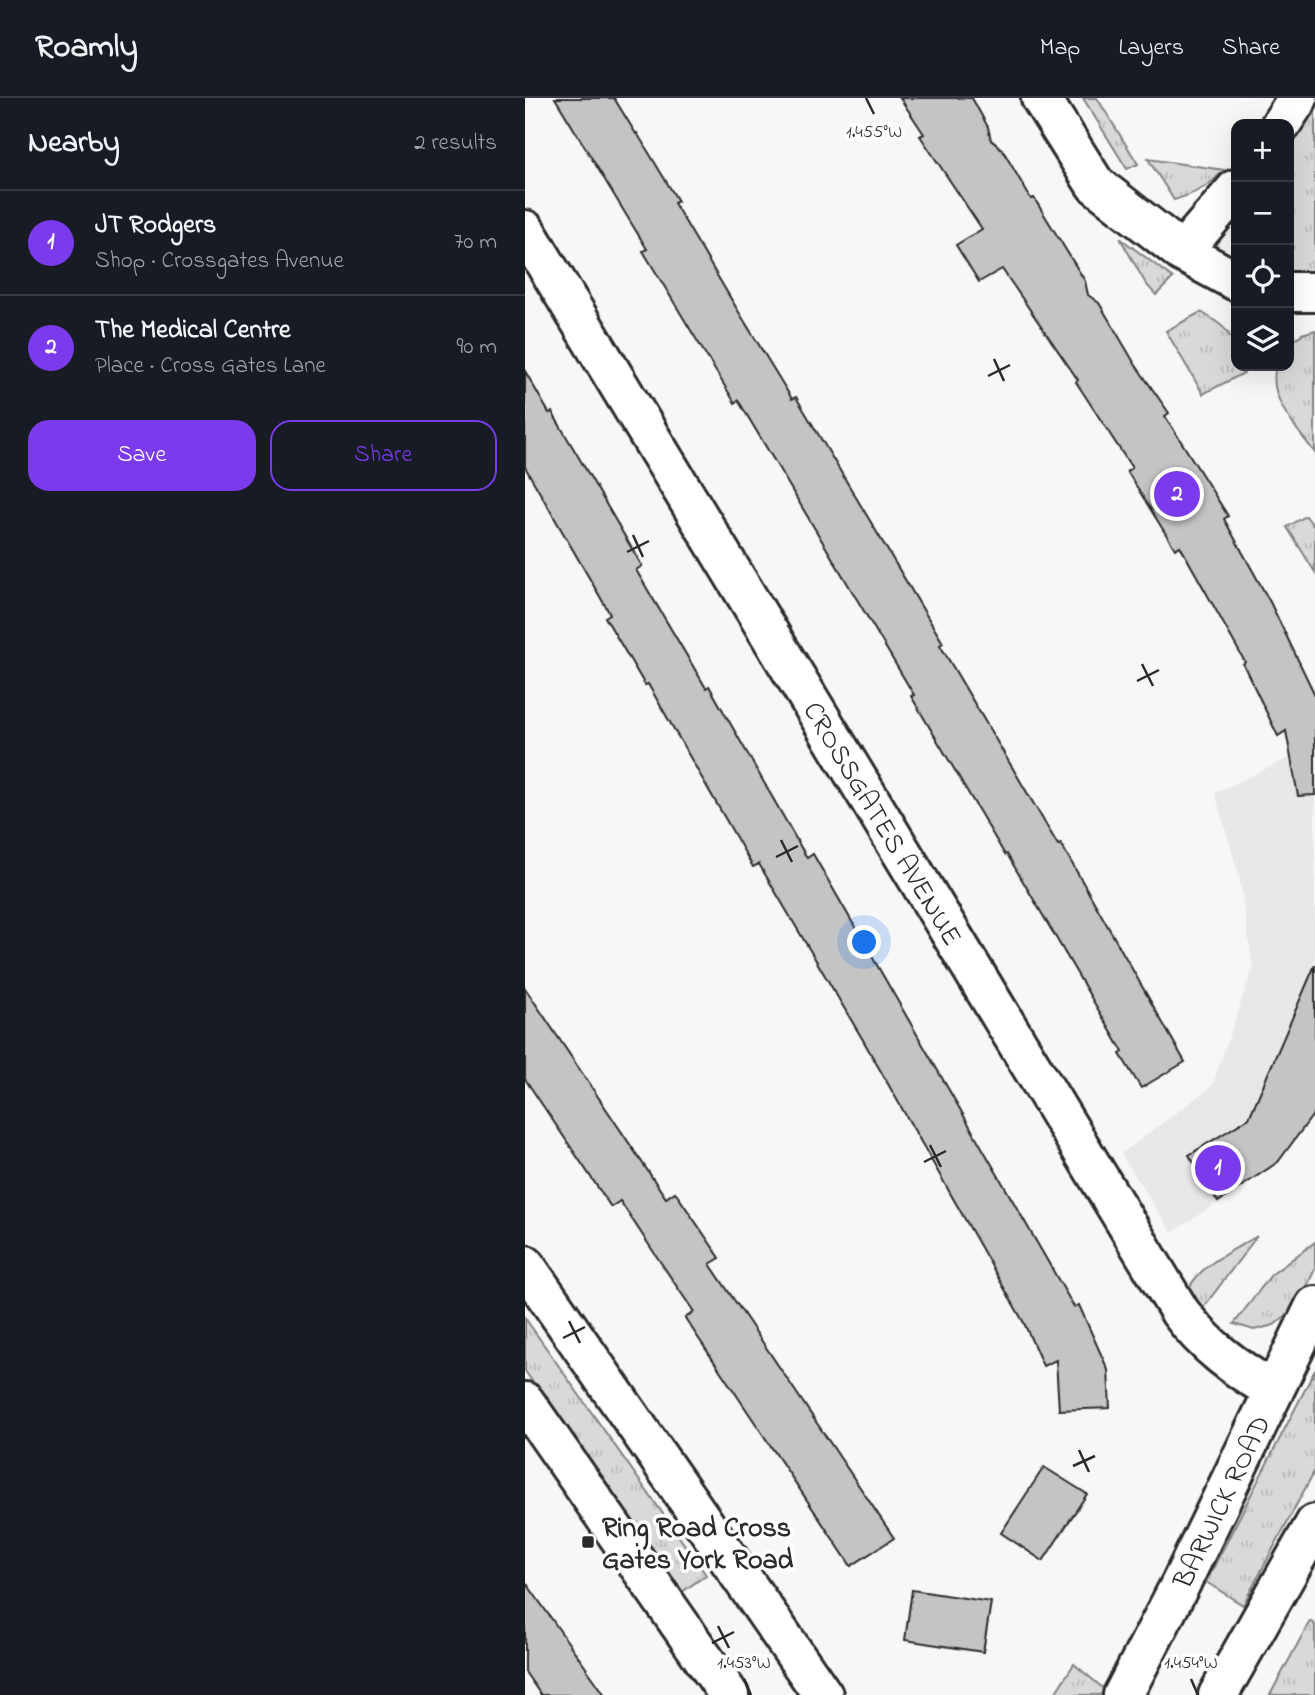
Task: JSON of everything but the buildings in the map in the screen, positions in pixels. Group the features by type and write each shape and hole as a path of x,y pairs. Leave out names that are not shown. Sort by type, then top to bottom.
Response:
{"main road":[{"path":"1041,98 1095,184 1182,252 1231,278"},
{"path":"1284,119 1298,98"},
{"path":"1182,252 1231,195"},
{"name":"CROSSGATES AVENUE","path":"525,230 1180,1312 1197,1335 1221,1357 1273,1390"},
{"path":"1294,292 1315,292"},
{"path":"525,1265 823,1695"},
{"name":"BARWICK ROAD","path":"1123,1695 1181,1583 1315,1307"},
{"path":"525,1402 729,1695"},
{"path":"1218,1695 1315,1524"}],"shaded area":[{"path":"1315,745 1315,1112 1278,1162 1172,1233 1121,1154 1212,1086 1253,968 1239,876 1215,793"}],"green space":[{"path":"1083,98 1097,98 1138,164 1127,169"},
{"path":"1315,98 1315,280 1294,281 1294,132"},
{"path":"1148,159 1224,170 1201,189 1174,200"},
{"path":"1120,238 1173,278 1156,295 1146,284"},
{"path":"1201,312 1228,333 1231,338 1231,371 1244,373 1203,394 1166,331"},
{"path":"1315,330 1315,453 1285,412 1274,378 1275,371 1294,371 1294,340"},
{"path":"1306,516 1315,528 1315,572 1287,527"},
{"path":"1257,1236 1203,1308 1193,1298 1189,1288 1195,1279 1219,1258"},
{"path":"1315,1242 1315,1269 1298,1306 1274,1325 1254,1330 1234,1324 1271,1275"},
{"path":"525,1318 706,1575 679,1594 525,1371"},
{"path":"1315,1370 1315,1470 1243,1605 1206,1582"},
{"path":"1310,1621 1315,1625 1315,1695 1270,1695"},
{"path":"1074,1664 1104,1689 1101,1695 1054,1695"}],"place":[{"name":"The Medical Centre","path":"1177,494"},
{"name":"JT Rodgers","path":"1218,1168"},
{"name":"Ring Road Cross Gates York Road","path":"588,1542"}]}
